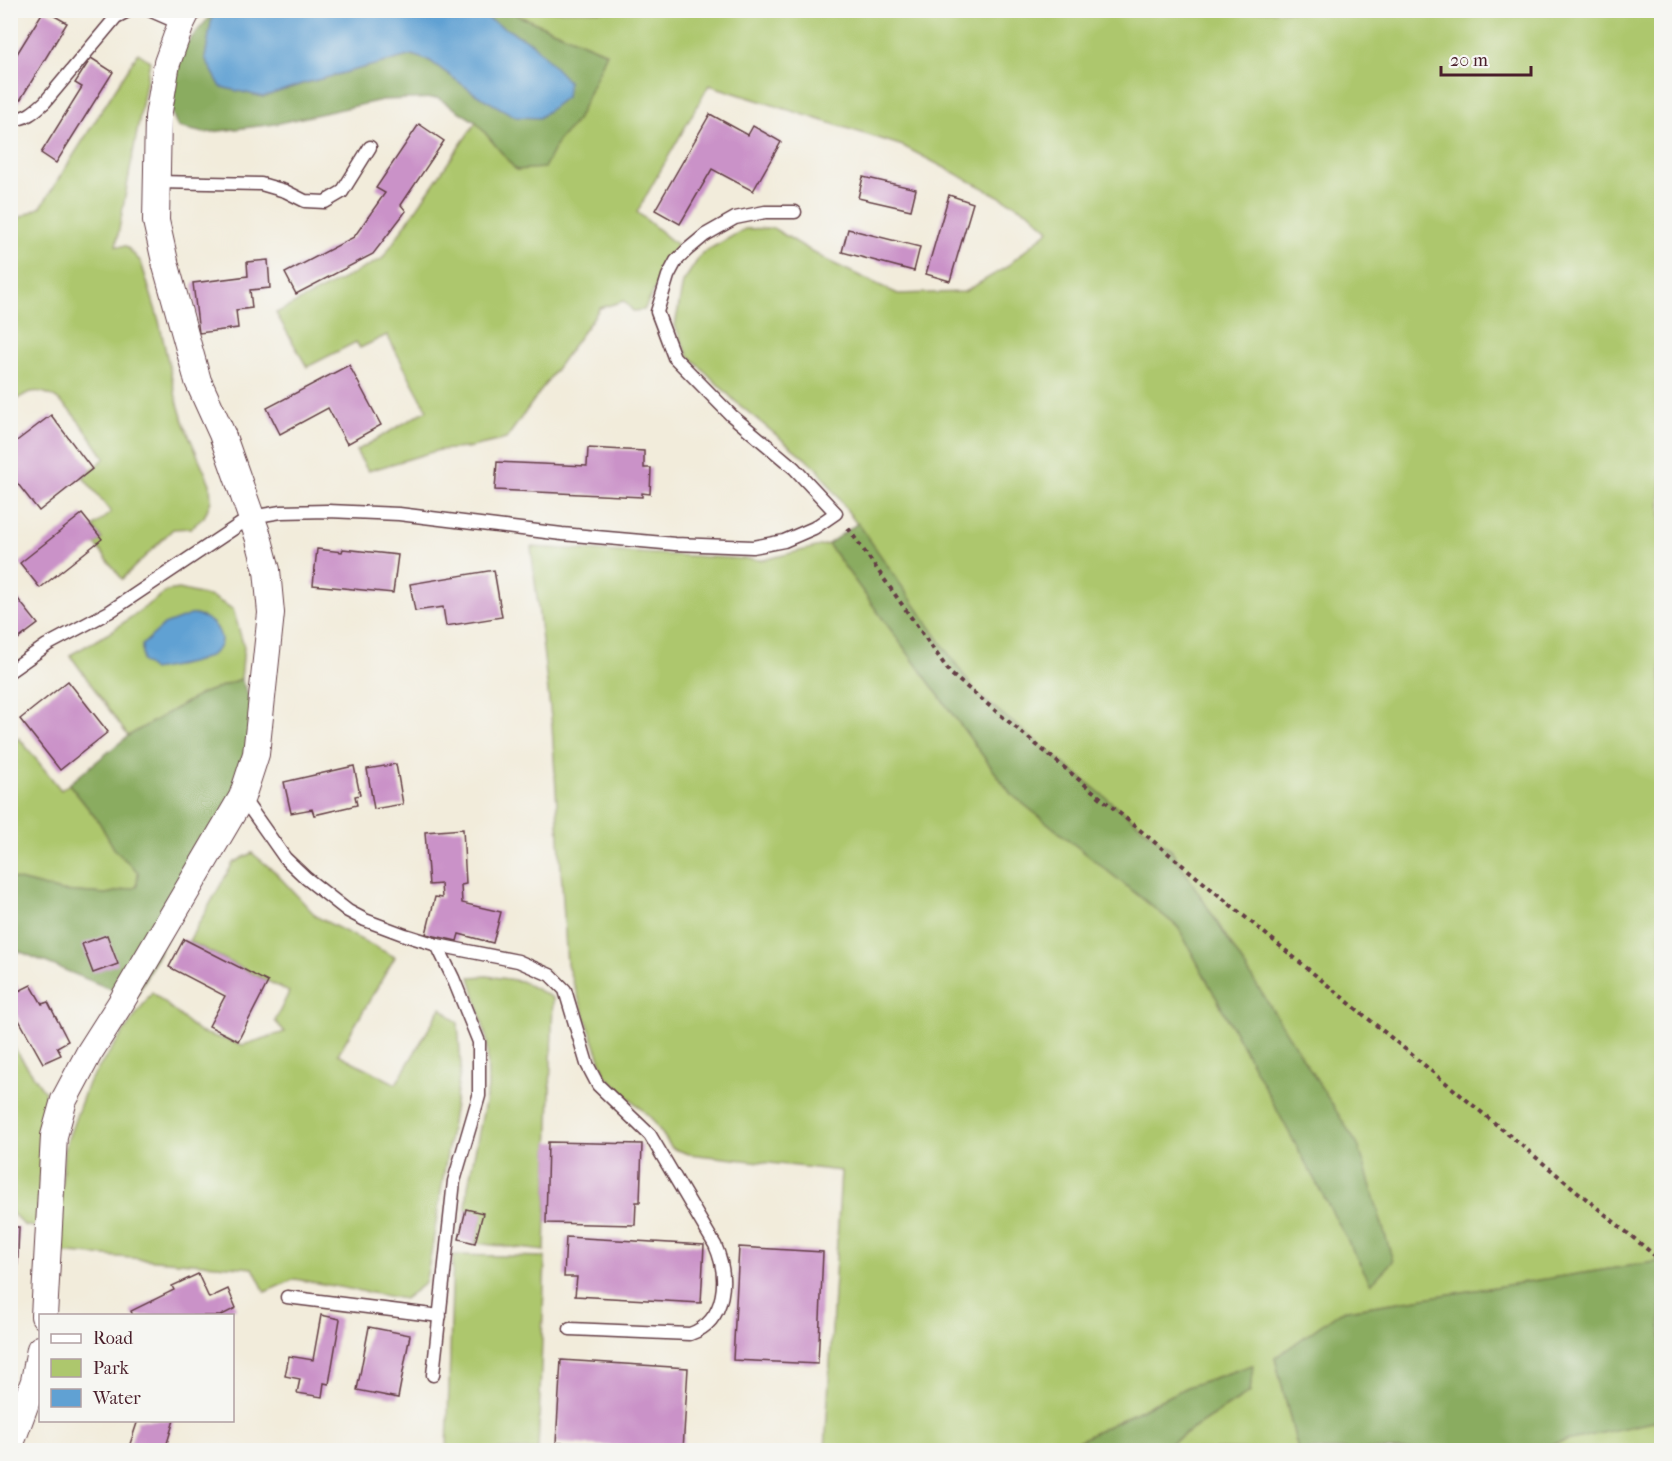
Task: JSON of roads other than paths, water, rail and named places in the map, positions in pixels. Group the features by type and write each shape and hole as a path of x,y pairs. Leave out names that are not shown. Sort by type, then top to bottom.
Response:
{"street":[{"path":"44,1314 54,1136 64,1100 89,1053 242,797 256,754 271,613 267,570 222,434 198,381 156,221 158,117 167,63 185,17"},
{"path":"10,1446 34,1381 39,1354"}],"lane":[{"path":"10,119 31,115 45,102 116,17 130,10"},
{"path":"149,10 185,17"},
{"path":"156,182 261,184 285,191 305,201 324,202 342,192 370,147"},
{"path":"10,671 46,645 109,612 251,516 281,512 328,511 399,514 596,537 675,544 753,547 784,541 814,528 836,513 794,468 731,415 674,357 657,312 668,276 676,261 705,235 735,218 765,212 795,212"},
{"path":"242,797 285,858 340,906 365,920 437,945 519,961 550,975 565,990 587,1064 598,1085 650,1135 722,1259 723,1274 720,1307 712,1321 702,1330 690,1334 570,1329"},
{"path":"433,1375 454,1181 479,1096 479,1042 437,945"},
{"path":"287,1297 440,1316"}],"water":[{"path":"213,11 474,11 532,43 568,81 566,97 539,118 516,117 477,95 430,61 412,55 302,84 263,97 221,87 205,58"},
{"path":"193,614 208,620 217,628 221,642 217,650 198,661 153,670 142,661 142,645 164,625"}]}
